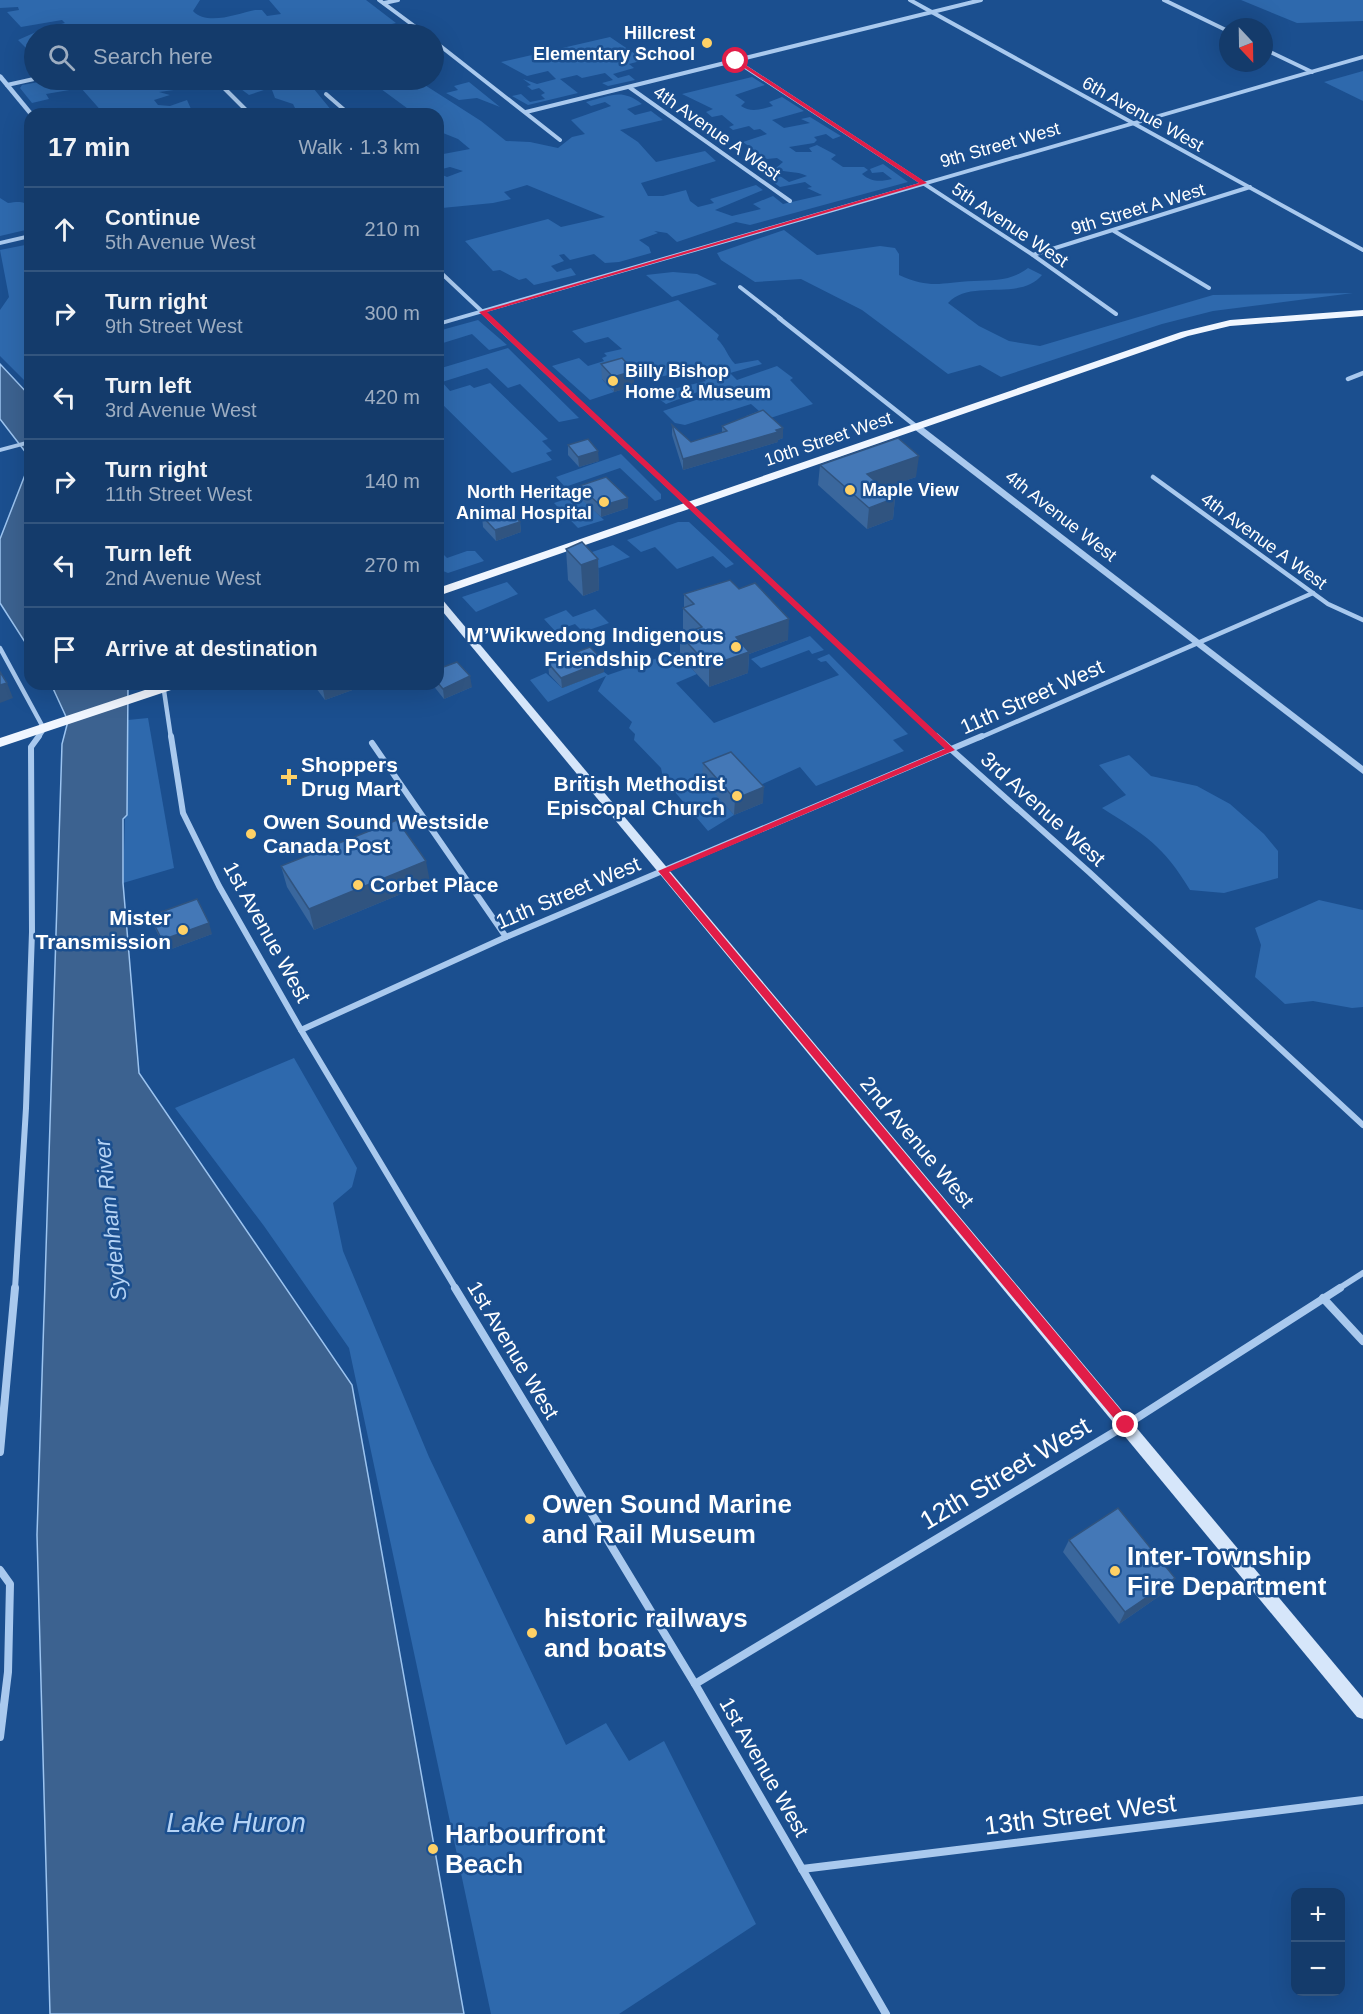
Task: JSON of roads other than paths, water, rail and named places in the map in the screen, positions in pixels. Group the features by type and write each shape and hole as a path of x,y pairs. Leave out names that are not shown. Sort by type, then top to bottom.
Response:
{"main road":[{"name":"10th Street West","path":"444,590 1185,334 1275,311 1363,304"},
{"name":"10th Street West","path":"1230,323 1363,313"},
{"name":"2nd Avenue West","path":"444,607 1363,1711"},
{"path":"0,743 156,690"}],"street":[{"path":"379,0 411,24"},
{"path":"384,3 398,0"},
{"name":"6th Avenue West","path":"910,0 1363,250"},
{"path":"526,112 981,0"},
{"path":"1164,0 1219,27"},
{"path":"444,49 560,140"},
{"path":"1273,53 1312,72"},
{"name":"9th Street West","path":"444,322 1363,57"},
{"name":"5th Avenue West","path":"736,61 1033,255 1116,314"},
{"path":"0,76 26,108"},
{"path":"7,85 24,81"},
{"name":"4th Avenue A West","path":"629,87 790,201"},
{"path":"226,90 244,108"},
{"path":"327,94 342,108"},
{"name":"9th Street A West","path":"1033,255 1250,188"},
{"path":"1114,231 1209,288"},
{"path":"0,243 24,237"},
{"name":"3rd Avenue West","path":"444,276 951,750 1089,872 1363,1125"},
{"name":"4th Avenue West","path":"740,287 917,427 1362,768"},
{"path":"1348,379 1363,373"},
{"path":"0,450 24,444"},
{"name":"4th Avenue A West","path":"1154,477 1313,593 1346,615 1363,620"},
{"name":"11th Street West","path":"301,1030 506,937 951,750 1313,593"},
{"path":"0,648 44,729 31,747 32,932 27,1085 15,1294 0,1452"},
{"name":"1st Avenue West","path":"169,690 183,813 219,886 301,1030 696,1684 886,2014"},
{"path":"372,743 506,937"},
{"name":"12th Street West","path":"696,1684 1126,1425 1363,1273"},
{"path":"1323,1298 1363,1341"},
{"path":"0,1570 10,1584 8,1672 0,1737"},
{"name":"13th Street West","path":"802,1869 1363,1800"}],"water":[{"path":"0,364 24,390 24,450 0,419"},
{"path":"24,477 24,641 0,603 0,539"},
{"name":"Lake Huron","path":"54,690 128,690 127,815 123,819 123,883 139,1073 352,1385 464,2014 50,2014 37,1535 62,744 68,721"}],"place":[{"name":"Hillcrest Elementary School","path":"707,43"},
{"name":"Billy Bishop Home & Museum","path":"613,381"},
{"name":"Maple View","path":"850,490"},
{"name":"North Heritage Animal Hospital","path":"604,502"},
{"name":"M’Wikwedong Indigenous Friendship Centre","path":"736,647"},
{"name":"Shoppers Drug Mart","path":"289,777"},
{"name":"British Methodist Episcopal Church","path":"737,796"},
{"name":"Owen Sound Westside Canada Post","path":"251,834"},
{"name":"Corbet Place","path":"358,885"},
{"name":"Mister Transmission","path":"183,930"},
{"name":"Owen Sound Marine and Rail Museum","path":"530,1519"},
{"name":"Inter-Township Fire Department","path":"1115,1571"},
{"name":"historic railways and boats","path":"532,1633"},
{"name":"Harbourfront Beach","path":"433,1849"}],"water label":[{"name":"Sydenham River","path":"110,1220"}]}
